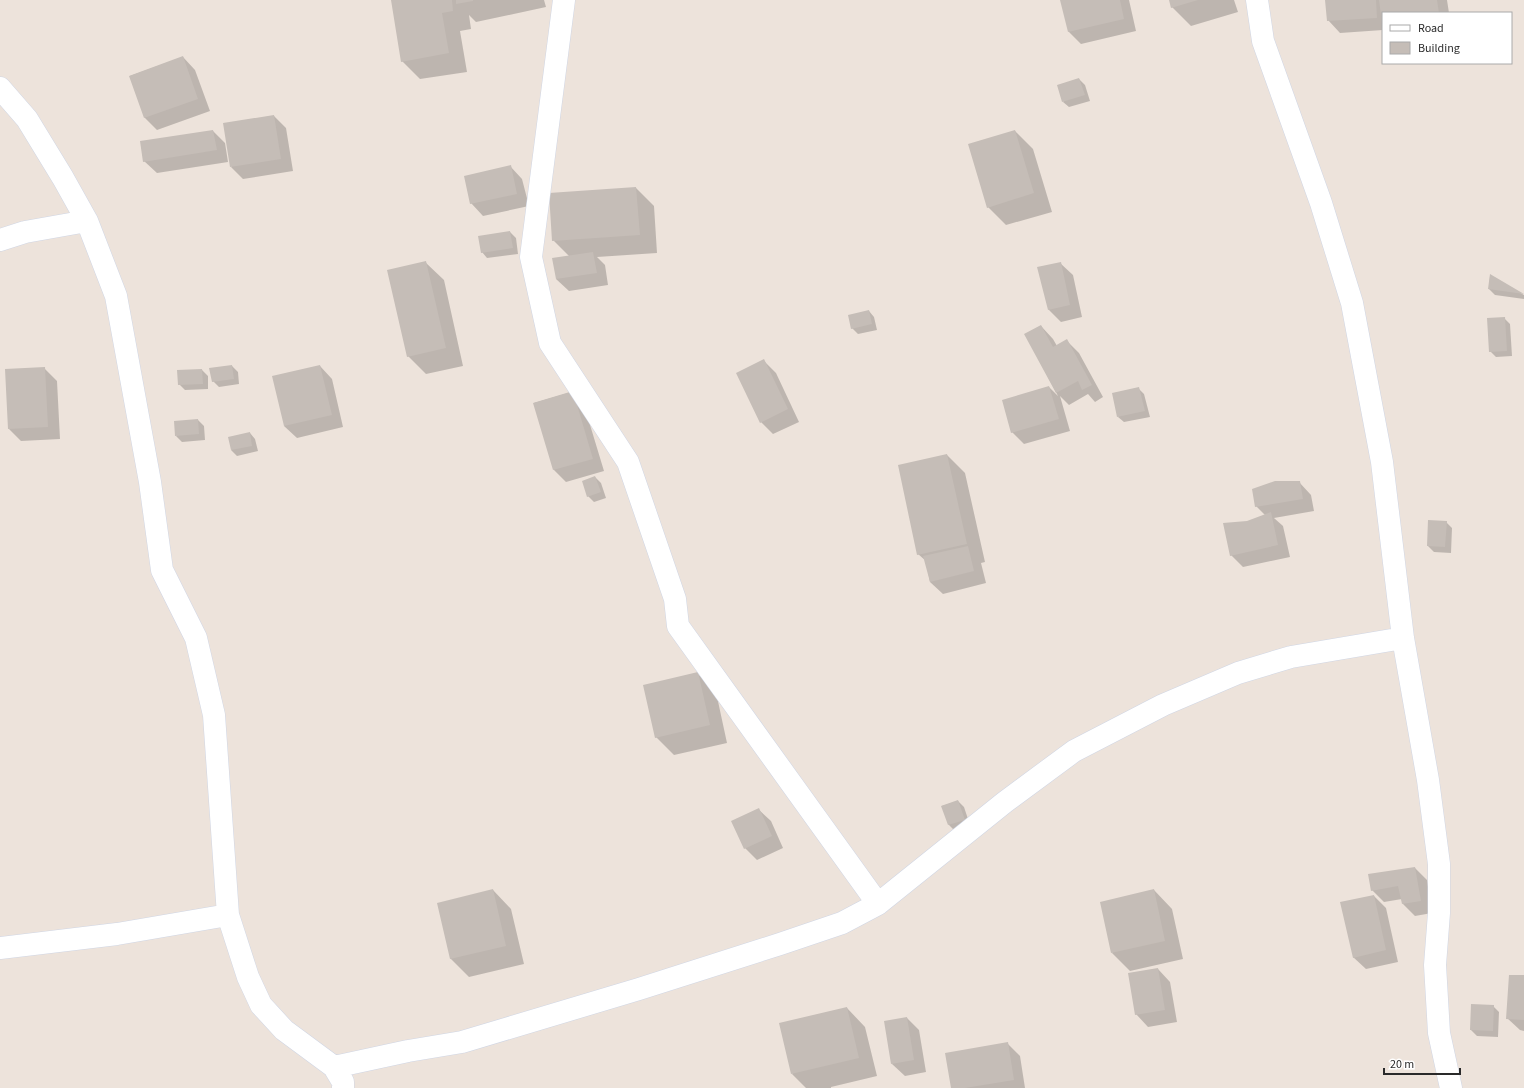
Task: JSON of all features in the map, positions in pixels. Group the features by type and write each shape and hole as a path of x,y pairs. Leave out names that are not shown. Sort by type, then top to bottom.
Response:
{"street":[{"path":"564,0 530,257 550,343 628,462 675,599 678,626 878,904"},
{"path":"1257,0 1263,41 1321,203 1352,303 1382,462 1403,638 1428,780 1439,864 1439,913 1435,973 1439,1033 1451,1088"},
{"path":"0,88 28,119 87,221 116,296 150,482 162,570 196,638 214,715 228,915 248,977 261,1005 284,1030 334,1067 343,1082 343,1088"},
{"path":"0,240 25,232 87,221"},
{"path":"334,1067 408,1051 462,1042 639,989 842,923 878,904 1005,802 1074,751 1156,708 1238,673 1291,657 1403,638"},
{"path":"0,948 117,934 228,915"}],"building":[{"path":"391,0 452,0 453,11 442,13 449,53 401,62"},
{"path":"456,0 473,0 473,1 456,4"},
{"path":"1060,0 1120,0 1124,19 1068,32"},
{"path":"1169,0 1198,0 1171,8"},
{"path":"1325,0 1376,0 1377,18 1327,21"},
{"path":"1379,0 1437,0 1439,12 1382,12 1382,23"},
{"path":"183,56 198,99 144,118 129,76"},
{"path":"1079,78 1085,95 1062,102 1057,85"},
{"path":"274,115 281,159 230,167 223,123"},
{"path":"213,130 217,150 143,162 140,141"},
{"path":"1015,130 1034,193 987,208 968,144"},
{"path":"511,165 517,194 470,204 464,176"},
{"path":"636,187 640,235 552,241 549,193"},
{"path":"510,231 513,248 481,253 478,236"},
{"path":"593,252 597,273 556,279 552,258"},
{"path":"426,261 446,348 407,357 387,270"},
{"path":"1061,262 1070,305 1048,310 1037,267"},
{"path":"1490,274 1524,294 1488,289"},
{"path":"869,310 872,324 851,329 848,315"},
{"path":"1505,317 1507,351 1489,352 1487,318"},
{"path":"1041,325 1053,347 1067,339 1092,385 1082,390 1078,381 1056,393 1024,334"},
{"path":"764,359 788,409 760,423 736,373"},
{"path":"232,365 234,379 212,382 209,368"},
{"path":"320,365 332,415 284,426 272,376"},
{"path":"45,367 48,427 8,429 5,369"},
{"path":"202,369 203,384 178,385 177,370"},
{"path":"1049,386 1059,419 1011,433 1002,400"},
{"path":"1139,387 1145,411 1117,417 1112,393"},
{"path":"573,391 593,459 553,470 533,403"},
{"path":"198,419 199,434 175,436 174,421"},
{"path":"250,432 252,446 231,450 228,437"},
{"path":"947,454 967,544 917,555 898,465"},
{"path":"595,476 601,492 587,497 582,481"},
{"path":"1275,481 1300,481 1303,499 1255,507 1252,489"},
{"path":"1271,512 1278,545 1230,556 1223,523 1247,521"},
{"path":"1428,520 1447,521 1445,547 1427,546"},
{"path":"968,546 974,571 930,582 923,556"},
{"path":"698,672 710,725 655,738 643,685"},
{"path":"958,800 965,820 948,825 941,806"},
{"path":"759,808 772,836 744,849 731,821"},
{"path":"1415,867 1421,901 1402,904 1398,886 1371,891 1368,874"},
{"path":"493,889 506,946 450,959 437,903"},
{"path":"1154,889 1165,941 1111,953 1100,902"},
{"path":"1374,895 1386,950 1353,958 1340,902"},
{"path":"1158,968 1165,1010 1135,1015 1128,973"},
{"path":"1509,975 1524,975 1524,1020 1506,1019"},
{"path":"1471,1004 1494,1005 1493,1031 1470,1030"},
{"path":"847,1007 859,1058 791,1074 779,1023"},
{"path":"907,1017 914,1060 891,1064 884,1021"},
{"path":"1008,1042 1014,1080 965,1088 951,1088 945,1053"}]}
